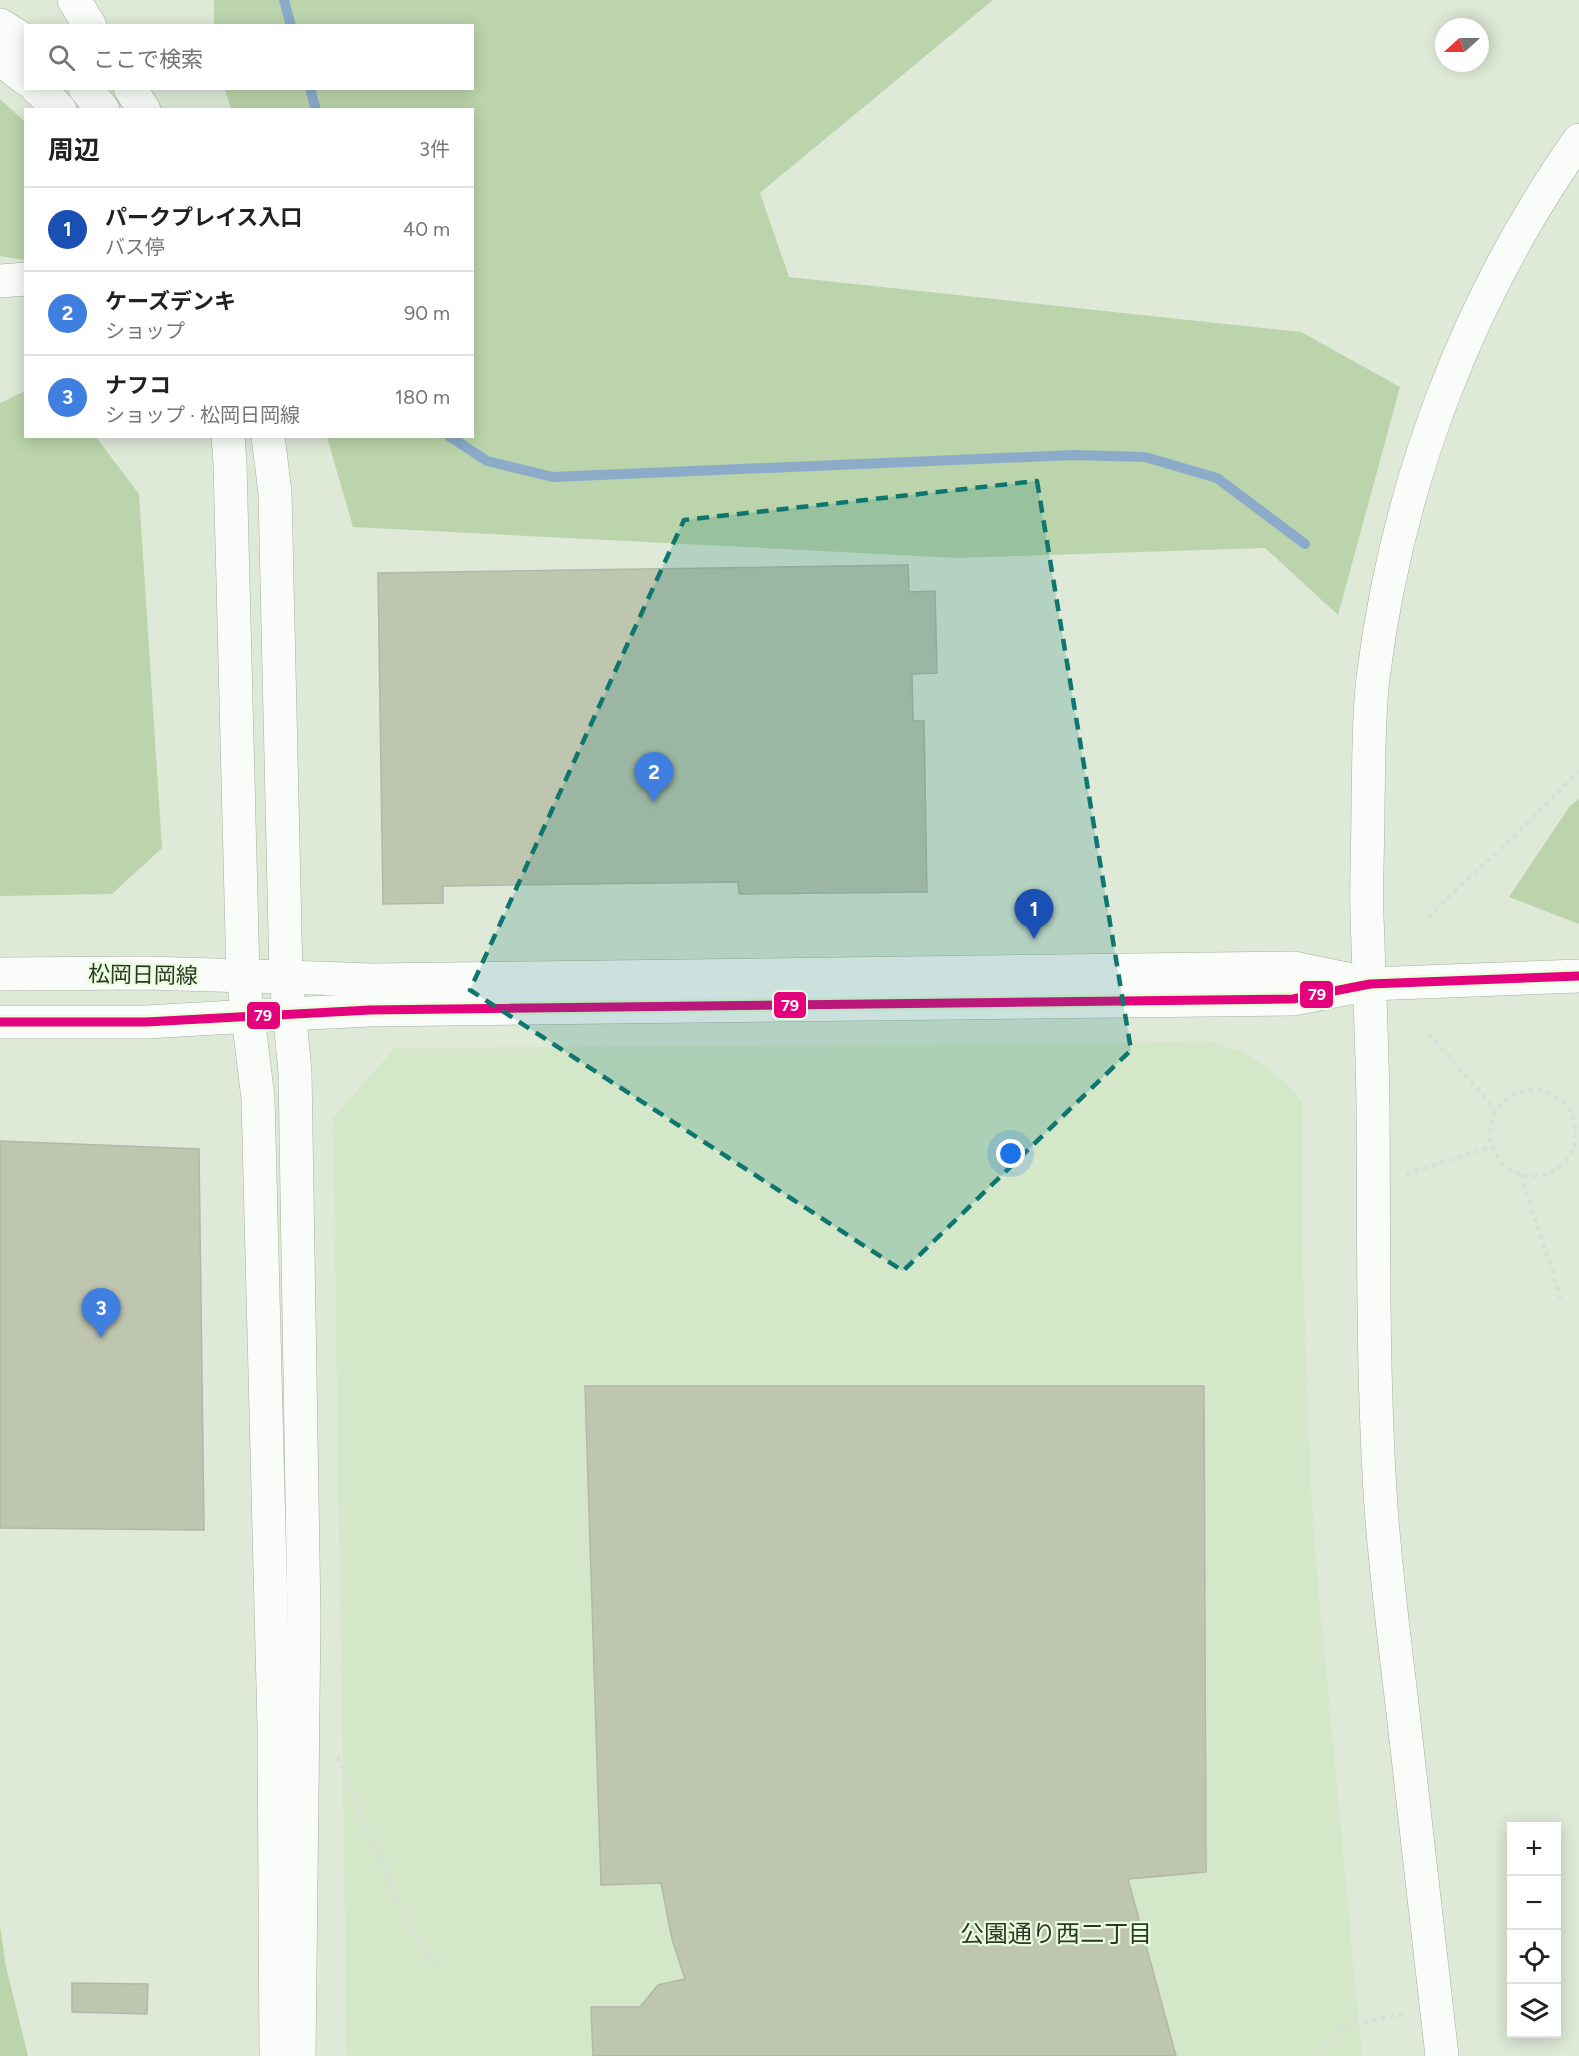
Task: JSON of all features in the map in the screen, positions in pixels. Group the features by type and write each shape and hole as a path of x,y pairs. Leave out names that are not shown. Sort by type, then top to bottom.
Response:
{"main road":[{"path":"74,0 89,24"},
{"path":"0,25 24,40"},
{"path":"0,59 24,77"},
{"path":"39,90 58,108"},
{"path":"87,90 101,108"},
{"path":"131,90 143,108"},
{"path":"1442,2056 1389,1597 1381,1507 1376,1407 1367,906 1369,753 1373,681 1392,570 1403,523 1434,421 1454,367 1498,270 1527,218 1579,140"},
{"path":"0,281 24,279"},
{"path":"208,438 217,476 232,607"},
{"path":"228,438 243,977 258,1098 274,1725 276,2056"},
{"path":"268,438 275,493 286,977 295,1072 304,1617 299,2056"},
{"name":"松岡日岡線","path":"0,974 146,973 371,980 1293,968 1370,984"},
{"path":"1370,984 1579,976"},
{"name":"松岡日岡線","path":"0,1023 147,1022 370,1010 1293,999 1370,984"}],"path":[{"path":"1428,917 1579,771"},
{"path":"1429,1034 1496,1110"},
{"path":"1538,1090 1552,1094 1564,1103 1572,1115 1577,1138 1570,1156 1549,1174 1535,1177 1521,1175 1508,1169 1498,1160 1491,1147 1489,1132 1496,1110 1510,1096 1524,1091 1538,1090"},
{"path":"1399,1176 1491,1147"},
{"path":"1521,1175 1563,1305"},
{"path":"337,1755 409,1926 438,1967"},
{"path":"1312,2056 1347,2026 1402,2014"}],"highlighted area":[{"path":"1037,481 1131,1050 903,1271 470,990 684,520"}],"shaded area":[{"path":"214,0 993,0 760,193 789,277 1301,332 1400,387 1338,615 1265,548 957,558 353,527 327,438 474,438 474,108 231,108 225,90 474,90 474,24 214,24"},
{"path":"0,99 24,121 24,260 0,256"},
{"path":"24,391 24,438 97,438 139,494 162,848 112,894 0,896 0,403"},
{"path":"1579,799 1579,924 1509,897 1570,806"},
{"path":"1210,1042 1242,1052 1264,1065 1303,1103 1303,1271 1310,1475 1317,1574 1362,2056 347,2056 333,1118 395,1048"},
{"path":"0,1926 6,1967 28,2056 0,2056"}],"building":[{"path":"908,565 909,592 935,591 937,673 912,674 913,721 924,721 927,892 739,894 738,882 443,886 443,903 383,904 378,573"},
{"path":"0,1141 199,1149 204,1530 0,1528"},
{"path":"585,1386 1204,1386 1206,1872 1128,1879 1176,2056 593,2056 591,2007 640,2007 658,1985 685,1979 672,1939 661,1883 601,1885"},
{"path":"72,1983 148,1984 147,2014 72,2012"}],"waterway":[{"path":"284,0 290,24"},
{"path":"311,90 315,108"},
{"path":"452,438 487,461 553,477 1074,455 1145,457 1217,478 1305,544"}],"transit line":[{"name":"79","path":"0,1022 146,1022 370,1010 1293,999 1370,984 1579,976"}],"place":[{"name":"ケーズデンキ","path":"654,802"},
{"name":"パークプレイス入口","path":"1034,939"},
{"name":"ナフコ","path":"101,1338"}],"district":[{"name":"公園通り西二丁目","path":"1056,1933"}]}
